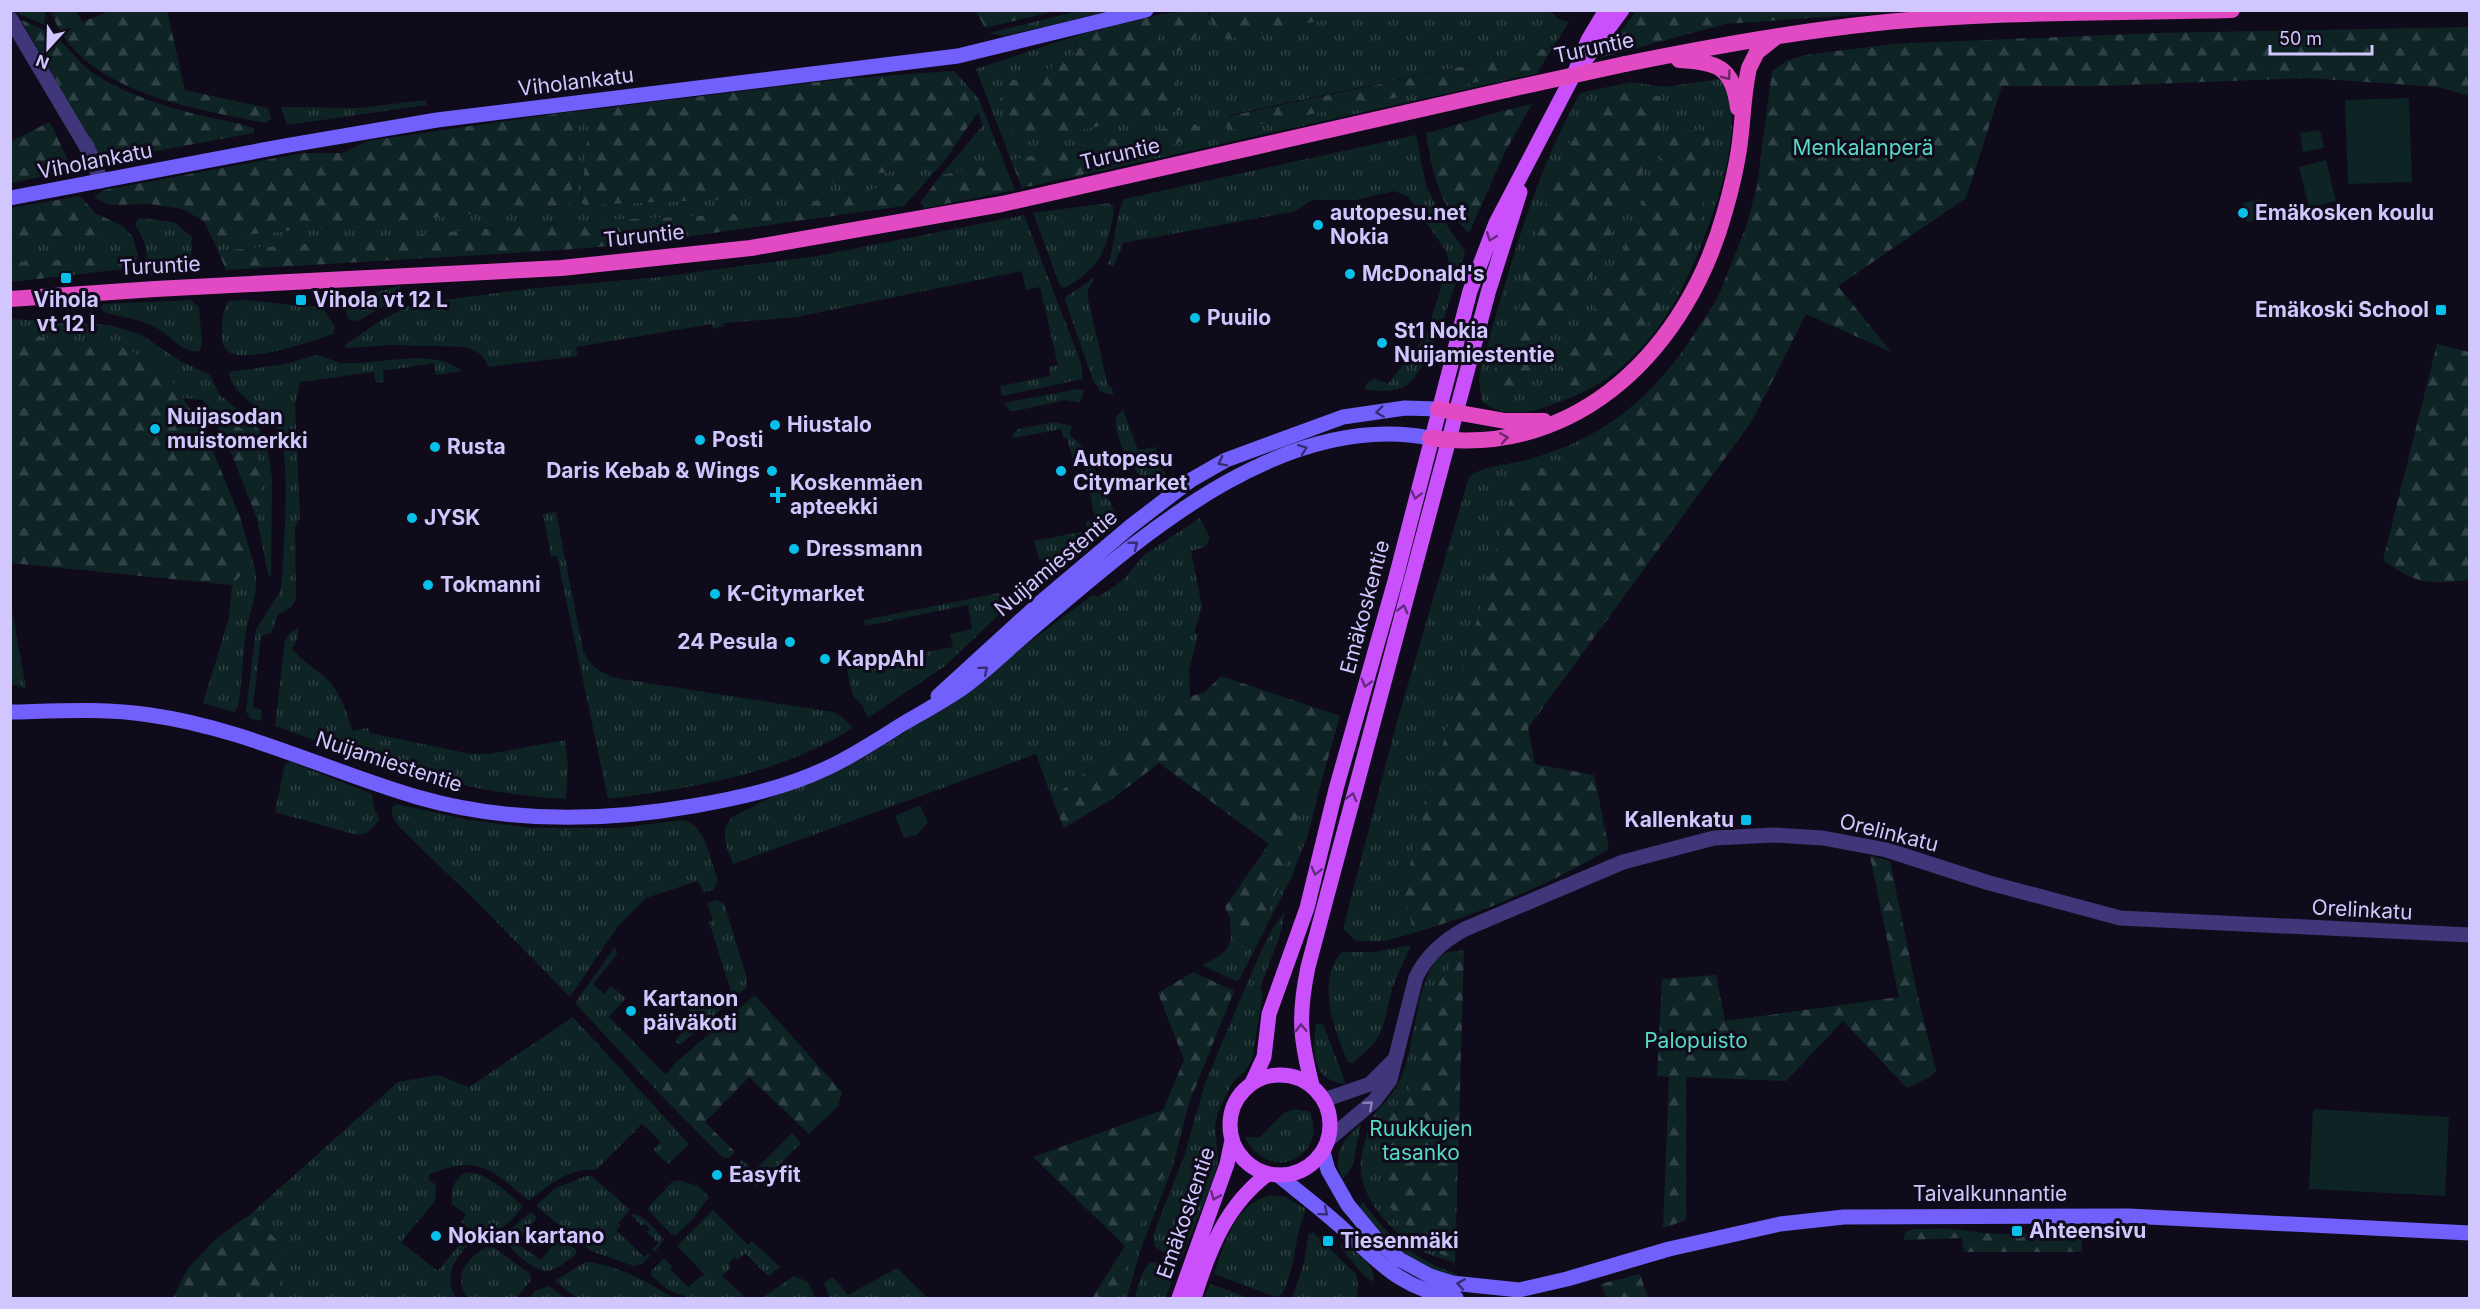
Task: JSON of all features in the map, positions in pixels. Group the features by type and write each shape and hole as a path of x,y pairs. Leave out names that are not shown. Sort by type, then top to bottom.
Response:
{"highway":[{"name":"Turuntie","path":"10,298 561,267 751,248 1002,204 1625,64 1779,35 1945,14 2232,10"},
{"path":"1431,438 1463,442 1510,437 1533,431 1579,411 1609,393 1625,380 1661,339 1683,308 1702,272 1725,212 1733,179 1752,60 1764,45 1779,35"},
{"path":"1653,59 1702,61 1712,63 1725,72 1734,88 1740,133"},
{"path":"1438,409 1505,421 1557,420"}],"main road":[{"name":"Viholankatu","path":"10,198 437,120 958,56 1146,10"},
{"name":"Emäkoskentie","path":"1252,1083 1264,1057 1269,1014 1307,908 1336,789 1395,581 1470,291 1496,223 1575,72 1588,40 1606,10"},
{"name":"Emäkoskentie","path":"1575,72 1599,44 1622,10"},
{"name":"Emäkoskentie","path":"1312,1085 1301,1037 1300,1021 1308,967 1488,293 1535,147"},
{"name":"Nuijamiestentie","path":"919,714 1041,602 1191,480 1226,459 1343,417 1406,408 1438,409"},
{"name":"Nuijamiestentie","path":"10,712 114,711 202,725 384,786 452,806 513,816 584,818 659,812 748,795 828,768 962,688 1141,539 1229,479 1283,456 1347,436 1390,432 1431,438"},
{"path":"1273,1174 1300,1171 1313,1163 1326,1146 1331,1119 1324,1100 1312,1085 1298,1077 1282,1074 1252,1083 1235,1103 1231,1115 1232,1140 1246,1161 1273,1174 1340,1226 1389,1273 1425,1291 1456,1299"},
{"name":"Emäkoskentie","path":"1179,1299 1227,1164 1232,1140"},
{"name":"Taivalkunnantie","path":"1326,1146 1328,1170 1348,1205 1377,1240 1399,1259 1430,1276 1452,1283 1519,1290"},
{"name":"Emäkoskentie","path":"1194,1299 1214,1245 1228,1217 1241,1197 1273,1174"},
{"name":"Taivalkunnantie","path":"1503,1299 1519,1290 1567,1279 1678,1247 1780,1224 1844,1217 2128,1216 2469,1233"}],"street":[{"path":"10,18 90,153 101,181"},
{"name":"Orelinkatu","path":"1326,1146 1384,1090 1390,1080 1416,977 1433,951 1450,937 1623,862 1714,838 1774,835 1823,838 1887,850 1986,882 2120,918 2469,935"},
{"path":"1324,1100 1370,1084 1394,1060"}],"green space":[{"path":"1082,10 1109,11 1003,36 989,33"},
{"path":"1209,10 1363,11 1244,37 1224,39 1214,32"},
{"path":"1363,10 1550,11 1559,19 1569,22 1553,47 1230,115 1226,123 1230,129 1539,70 1538,73 1078,176 1197,136 1191,123 1011,160 976,69 1078,35 1072,59 1034,75 1008,81 1182,110 1184,104 1150,17 1163,14 1178,51 1194,14 1191,11 1209,11 1208,14 1244,37"},
{"path":"15,11 44,11 51,28 17,13"},
{"path":"51,11 76,11 82,22 110,11 167,11 185,90 268,108 271,119 265,123 205,111 141,92 112,78 86,61 65,38"},
{"path":"976,11 1056,11 985,28"},
{"path":"1191,11 1195,16 1197,26 1195,36 1188,51 1178,51 1163,14"},
{"path":"1636,11 1911,11 1725,24 1600,58"},
{"path":"1150,17 1184,104 1182,110 1034,139 1025,138 1013,131 1000,99 1008,81 1034,75 1072,59 1078,35"},
{"path":"21,20 54,36 88,70 130,93 167,106 245,125 254,128 254,133 102,161"},
{"name":"Menkalanperä","path":"2469,27 2469,96 2438,87 2308,78 2100,86 2002,86 1966,198 1838,286 1891,352 1806,314 1752,421 1528,728 1535,764 1594,775 1609,849 1562,875 1514,897 1414,933 1403,890 1517,473 1552,466 1622,426 1682,362 1685,348 1718,297 1746,227 1757,186 1772,71 1788,60 1807,55 1891,44 2156,33"},
{"path":"1553,47 1539,70 1230,130 1226,123 1230,116"},
{"path":"951,71 954,71 978,97 1004,162 941,175 983,125 978,112"},
{"path":"951,71 978,112 945,160 758,198 585,205 581,203 590,110 842,79"},
{"path":"1720,79 1730,99 1732,128 1718,199 1691,270 1677,298 1665,318 1640,349 1615,373 1598,384 1570,398 1525,412 1507,412 1490,407 1482,402 1479,380 1481,367 1535,193 1548,159 1580,93 1631,82 1665,87","holes":["1590,110 1659,134 1631,199 1620,215 1593,274 1542,339 1493,373 1519,313 1524,273 1549,191 1570,143","1625,243 1615,364 1562,359 1580,340 1603,291 1622,266"]},
{"path":"1637,90 1660,97 1659,134 1631,199 1620,215 1593,274 1542,339 1525,385 1511,392 1496,390 1493,373 1519,313 1524,273 1549,191 1570,143 1590,110 1610,91"},
{"path":"2409,98 2412,182 2348,184 2345,100"},
{"path":"426,100 427,105 287,125 281,107 359,108"},
{"path":"1532,104 1505,152 1469,233 1459,223 1444,200 1434,174 1426,133"},
{"path":"590,110 581,202 585,205 758,198 945,160 930,177 758,213 570,222 218,251 212,238 569,205 578,154 569,112"},
{"path":"569,112 578,154 569,205 212,238 204,221 182,209 151,204 110,205 94,197 104,190 303,153 343,153 367,141"},
{"path":"50,122 71,167 68,171 11,183 11,141"},
{"path":"1191,123 1199,127 1197,136 1078,176 1022,188 1011,160"},
{"path":"1699,130 1709,136 1712,162 1701,219 1681,278 1656,315 1615,364 1573,389 1563,390 1560,384 1562,359 1580,340 1603,291 1622,266 1625,243 1667,144 1678,131"},
{"path":"2320,130 2324,148 2303,152 2300,133"},
{"path":"1416,135 1426,185 1441,216 1465,252 1461,268 1449,263 1446,251 1407,196 1394,191 1355,200 1312,200 1296,211 1123,243 1113,267 1108,264 1124,199"},
{"path":"2326,160 2336,201 2309,208 2299,167"},
{"path":"1004,162 1015,190 925,208 920,203 941,175"},
{"path":"930,177 904,206 635,244 226,270 218,251 570,222 758,213"},
{"path":"80,196 95,213 123,226 117,234 11,240 11,208"},
{"path":"2261,199 2265,218 2247,222 2243,203"},
{"path":"1108,203 1113,206 1113,215 1100,257 1073,283 1064,288 1060,286 1033,213"},
{"path":"1024,215 1081,363 1083,379 1002,396 1000,386 1050,376 1049,367 1058,365 1040,287 1026,290 1022,271 797,317 724,323 724,326 713,329 712,324 576,347 578,356 488,367 480,354 466,347 392,345 347,348 345,345 381,320 414,304 527,289 660,277 817,256"},
{"path":"139,218 174,222 192,237 190,271 150,275 144,271 147,259 146,247 135,225"},
{"path":"123,226 133,237 138,256 11,262 11,240 117,234"},
{"path":"138,256 133,266 123,269 11,282 11,262"},
{"path":"1445,275 1457,279 1436,339 1420,370 1402,388 1389,391 1365,390 1366,384 1374,378 1388,384 1426,335"},
{"path":"1095,277 1088,290 1088,299 1108,386 1112,387 1113,395 1101,392 1093,380 1065,300"},
{"path":"400,286 401,296 360,320 354,321 348,318 344,303 353,302 354,297"},
{"path":"191,300 199,308 202,342 200,351 183,348 160,330 147,324 106,313 101,306 104,304"},
{"path":"248,300 322,306 335,327 333,334 263,354 236,355 227,351 223,345 223,313 228,301"},
{"path":"11,319 109,325 140,334 182,362 210,375 220,395 258,426 269,456 272,479 271,576 268,574 257,519 262,500 203,400 183,398 164,369 11,335"},
{"path":"10,335 125,348 164,369 205,432 240,517 253,562 232,585 11,563"},
{"path":"2437,344 2469,352 2470,580 2424,581 2405,574 2383,560"},
{"path":"1685,348 1682,362 1622,426 1552,466 1517,474 1403,890 1414,933 1385,941 1356,941 1343,929 1396,725 1469,477 1489,468 1551,452 1596,432 1635,404 1653,387"},
{"path":"316,355 343,363 420,358 449,364 462,371 436,375 434,363 383,371 384,382 376,383 374,372 300,382 295,405 300,517 295,527 296,600 291,607 278,615 271,633 261,636 253,707 262,710 261,721 250,718 246,711 256,629 279,594 282,582 286,504 285,461 278,430 273,422 235,388 229,372 286,364"},
{"path":"1077,389 1084,390 1080,403 1066,400 1010,411 1004,403"},
{"path":"203,400 251,436 260,464 262,500 257,519 232,455"},
{"path":"1123,410 1138,450 1156,447 1161,469 1166,473 1151,484 1137,472 1120,443 1116,423 1117,415"},
{"path":"1054,422 1072,426 1069,434 1085,449 1114,510 1113,518 1051,568 1039,558 1034,541 1086,531 1086,522 1095,519 1083,459 1073,460 1067,438 1063,438 1061,429 1013,438 1013,433 1018,429"},
{"path":"556,512 583,650 596,668 616,678 833,712 841,716 853,728 796,757 735,777 672,790 608,799 557,556 551,557 543,514"},
{"path":"1200,518 1210,538 1205,547 1191,551 1202,607 1194,633 1198,635 1189,670 1190,696 1163,705 1105,757 1052,798 1036,754 733,864 725,834 732,818 771,797 862,757 905,732 960,695 1093,595 1098,597 1123,580 1144,555"},
{"path":"253,562 256,579 255,595 245,637 238,707 234,712 203,703 229,618 232,585"},
{"path":"999,593 1009,605 945,666 868,718 862,705 853,696 846,666 953,647 950,634 972,629 968,605 865,626 864,620"},
{"path":"12,610 26,689 11,684"},
{"path":"299,628 292,649 333,685 343,704 352,731 368,728 370,733 471,754 489,754 565,740 568,767 566,799 490,790 418,774 275,726 285,640 290,633"},
{"path":"1221,676 1340,716 1322,779 1303,798 1280,884 1251,947 1231,938 1230,918 1225,907 1269,844 1159,763 1112,799 1064,828 1052,798 1105,757 1163,705 1205,692"},
{"path":"291,762 372,794 375,811 380,819 367,833 357,835 275,812 285,763"},
{"path":"1322,779 1308,835 1291,878 1239,980 1235,981 1202,965 1224,952 1231,938 1250,947 1280,884 1303,797"},
{"path":"396,804 469,820 534,828 618,828 683,820 691,823 702,836 718,880 713,890 703,892 698,881 646,898 618,926 570,997 398,826 392,815 392,807"},
{"path":"920,805 928,822 917,835 904,838 895,816"},
{"name":"Palopuisto","path":"1870,856 1890,861 1936,1071 1930,1077 1907,1088 1843,1021 1786,1081 1686,1077 1686,1220 1663,1228 1669,1077 1657,1076 1662,979 1716,975 1725,1021 1899,997"},
{"path":"716,900 724,903 747,978 746,988 680,1045 675,1041 696,1015 684,1006 731,991 709,922 713,920 707,903"},
{"path":"1285,912 1279,938 1260,988 1263,993 1252,1060 1245,1071 1232,1083 1218,1112 1215,1125 1218,1161 1213,1181 1180,1262 1155,1247 1153,1235 1184,1157 1205,1083 1258,958 1274,926"},
{"path":"1411,945 1394,983 1378,1038 1353,1063 1348,1062 1333,1022 1330,1006 1330,976 1334,963 1342,952 1373,952"},
{"path":"615,947 617,954 593,984 604,994 611,986 626,998 609,1017 666,1075 655,1089 575,1003"},
{"path":"1464,950 1431,991 1421,1018 1414,1082 1381,1131 1422,1242 1455,1263 1424,1252 1393,1229 1369,1197 1361,1173 1361,1161 1369,1120 1396,1088 1407,1062 1417,1010 1428,976 1435,962 1445,953"},
{"name":"Ruukkujen tasanko","path":"1464,950 1455,1263 1422,1242 1388,1205 1381,1131 1414,1082 1421,1018 1431,991"},
{"path":"1193,972 1234,991 1163,1175 1133,1240 1118,1298 1092,1298 1125,1246 1033,1157 1163,1110 1184,1060 1158,993"},
{"path":"755,995 842,1092 838,1106 809,1134 749,1077 705,1122 735,1152 728,1158 723,1158 655,1089 675,1063"},
{"path":"573,1017 689,1144 668,1164 653,1150 661,1142 642,1124 596,1170 578,1171 560,1178 529,1201 500,1177 474,1165 456,1166 429,1174 429,1180 436,1185 435,1201 401,1242 438,1271 471,1230 461,1222 466,1215 452,1204 452,1190 459,1177 466,1173 483,1176 523,1206 506,1225 473,1242 461,1253 451,1275 453,1291 457,1298 282,1298 279,1284 282,1246 252,1213 398,1082 438,1075 469,1087"},
{"path":"1316,1024 1323,1024 1346,1084 1335,1082 1320,1071 1314,1045"},
{"path":"1189,1103 1172,1169 1141,1248 1127,1298 1118,1298 1133,1240 1163,1175"},
{"path":"1295,1109 1310,1112 1314,1127 1311,1141 1304,1152 1294,1159 1282,1162 1268,1160 1256,1152 1245,1137 1260,1137 1283,1113"},
{"path":"2313,1109 2449,1117 2445,1196 2309,1189"},
{"path":"1361,1124 1353,1164 1342,1178 1338,1154 1344,1142"},
{"path":"792,1133 801,1143 757,1187 739,1171 739,1163 742,1160 754,1171"},
{"path":"586,1176 592,1176 630,1210 618,1223 621,1225 616,1230 644,1257 649,1253 651,1255 642,1264 634,1266 591,1251 536,1206 554,1189"},
{"path":"678,1180 698,1186 709,1197 693,1219 676,1235 671,1234 648,1210 649,1206 673,1181"},
{"path":"1271,1195 1285,1197 1306,1209 1287,1284 1282,1294 1275,1297 1214,1274 1227,1237 1240,1216 1248,1207"},
{"path":"1363,1202 1393,1237 1416,1255 1457,1274 1455,1279 1442,1275 1390,1245 1359,1207"},
{"path":"713,1210 748,1245 752,1241 780,1267 768,1276 745,1253 738,1260 734,1257 728,1264 731,1267 722,1276 743,1295 743,1298 705,1299 682,1295 671,1291 651,1275 652,1270 664,1258 672,1266 670,1269 688,1287 704,1274 677,1246"},
{"path":"531,1212 537,1217 516,1243 541,1260 560,1236 576,1250 576,1254 558,1267 547,1271 536,1268 516,1253 508,1241 509,1233"},
{"path":"252,1213 282,1246 279,1284 282,1298 173,1298 188,1268 218,1237"},
{"path":"634,1213 646,1220 664,1239 655,1252 652,1250 658,1243 647,1232 650,1229 645,1224 642,1226 631,1215"},
{"path":"1913,1229 1948,1229 1991,1234 2059,1229 2082,1231 2082,1252 1964,1252 1962,1238 1903,1240 1906,1232"},
{"path":"1309,1233 1314,1233 1356,1274 1357,1298 1292,1298 1304,1263"},
{"path":"1343,1243 1368,1264 1374,1282 1364,1276 1340,1247"},
{"path":"487,1247 495,1248 530,1274 531,1280 516,1298 468,1298 463,1290 461,1276 464,1269 479,1251"},
{"path":"585,1262 621,1270 674,1298 577,1298 555,1281"},
{"path":"1156,1262 1177,1270 1165,1298 1135,1298 1146,1267 1149,1263"},
{"path":"897,1268 928,1298 830,1298 824,1283 833,1277 848,1295"},
{"path":"1640,1274 1648,1298 1607,1298 1600,1284"},
{"path":"794,1276 808,1282 815,1298 762,1298"},
{"path":"1210,1284 1249,1298 1204,1298"},
{"path":"549,1286 565,1298 529,1298 535,1291"}],"place":[{"name":"Emäkosken koulu","path":"2243,213"},
{"name":"autopesu.net Nokia","path":"1318,225"},
{"name":"McDonald's","path":"1350,274"},
{"name":"Vihola vt 12 I","path":"66,278"},
{"name":"Vihola vt 12 L","path":"301,300"},
{"name":"Emäkoski School","path":"2441,310"},
{"name":"Puuilo","path":"1195,318"},
{"name":"St1 Nokia Nuijamiestentie","path":"1382,343"},
{"name":"Hiustalo","path":"775,425"},
{"name":"Nuijasodan muistomerkki","path":"155,429"},
{"name":"Posti","path":"700,440"},
{"name":"Rusta","path":"435,447"},
{"name":"Daris Kebab & Wings","path":"772,471"},
{"name":"Autopesu Citymarket","path":"1061,471"},
{"name":"Koskenmäen apteekki","path":"778,495"},
{"name":"JYSK","path":"412,518"},
{"name":"Dressmann","path":"794,549"},
{"name":"Tokmanni","path":"428,585"},
{"name":"K-Citymarket","path":"715,594"},
{"name":"24 Pesula","path":"790,642"},
{"name":"KappAhl","path":"825,659"},
{"name":"Kallenkatu","path":"1746,820"},
{"name":"Kartanon päiväkoti","path":"631,1011"},
{"name":"Easyfit","path":"717,1175"},
{"name":"Ahteensivu","path":"2017,1231"},
{"name":"Nokian kartano","path":"436,1236"},
{"name":"Tiesenmäki","path":"1328,1241"}]}
